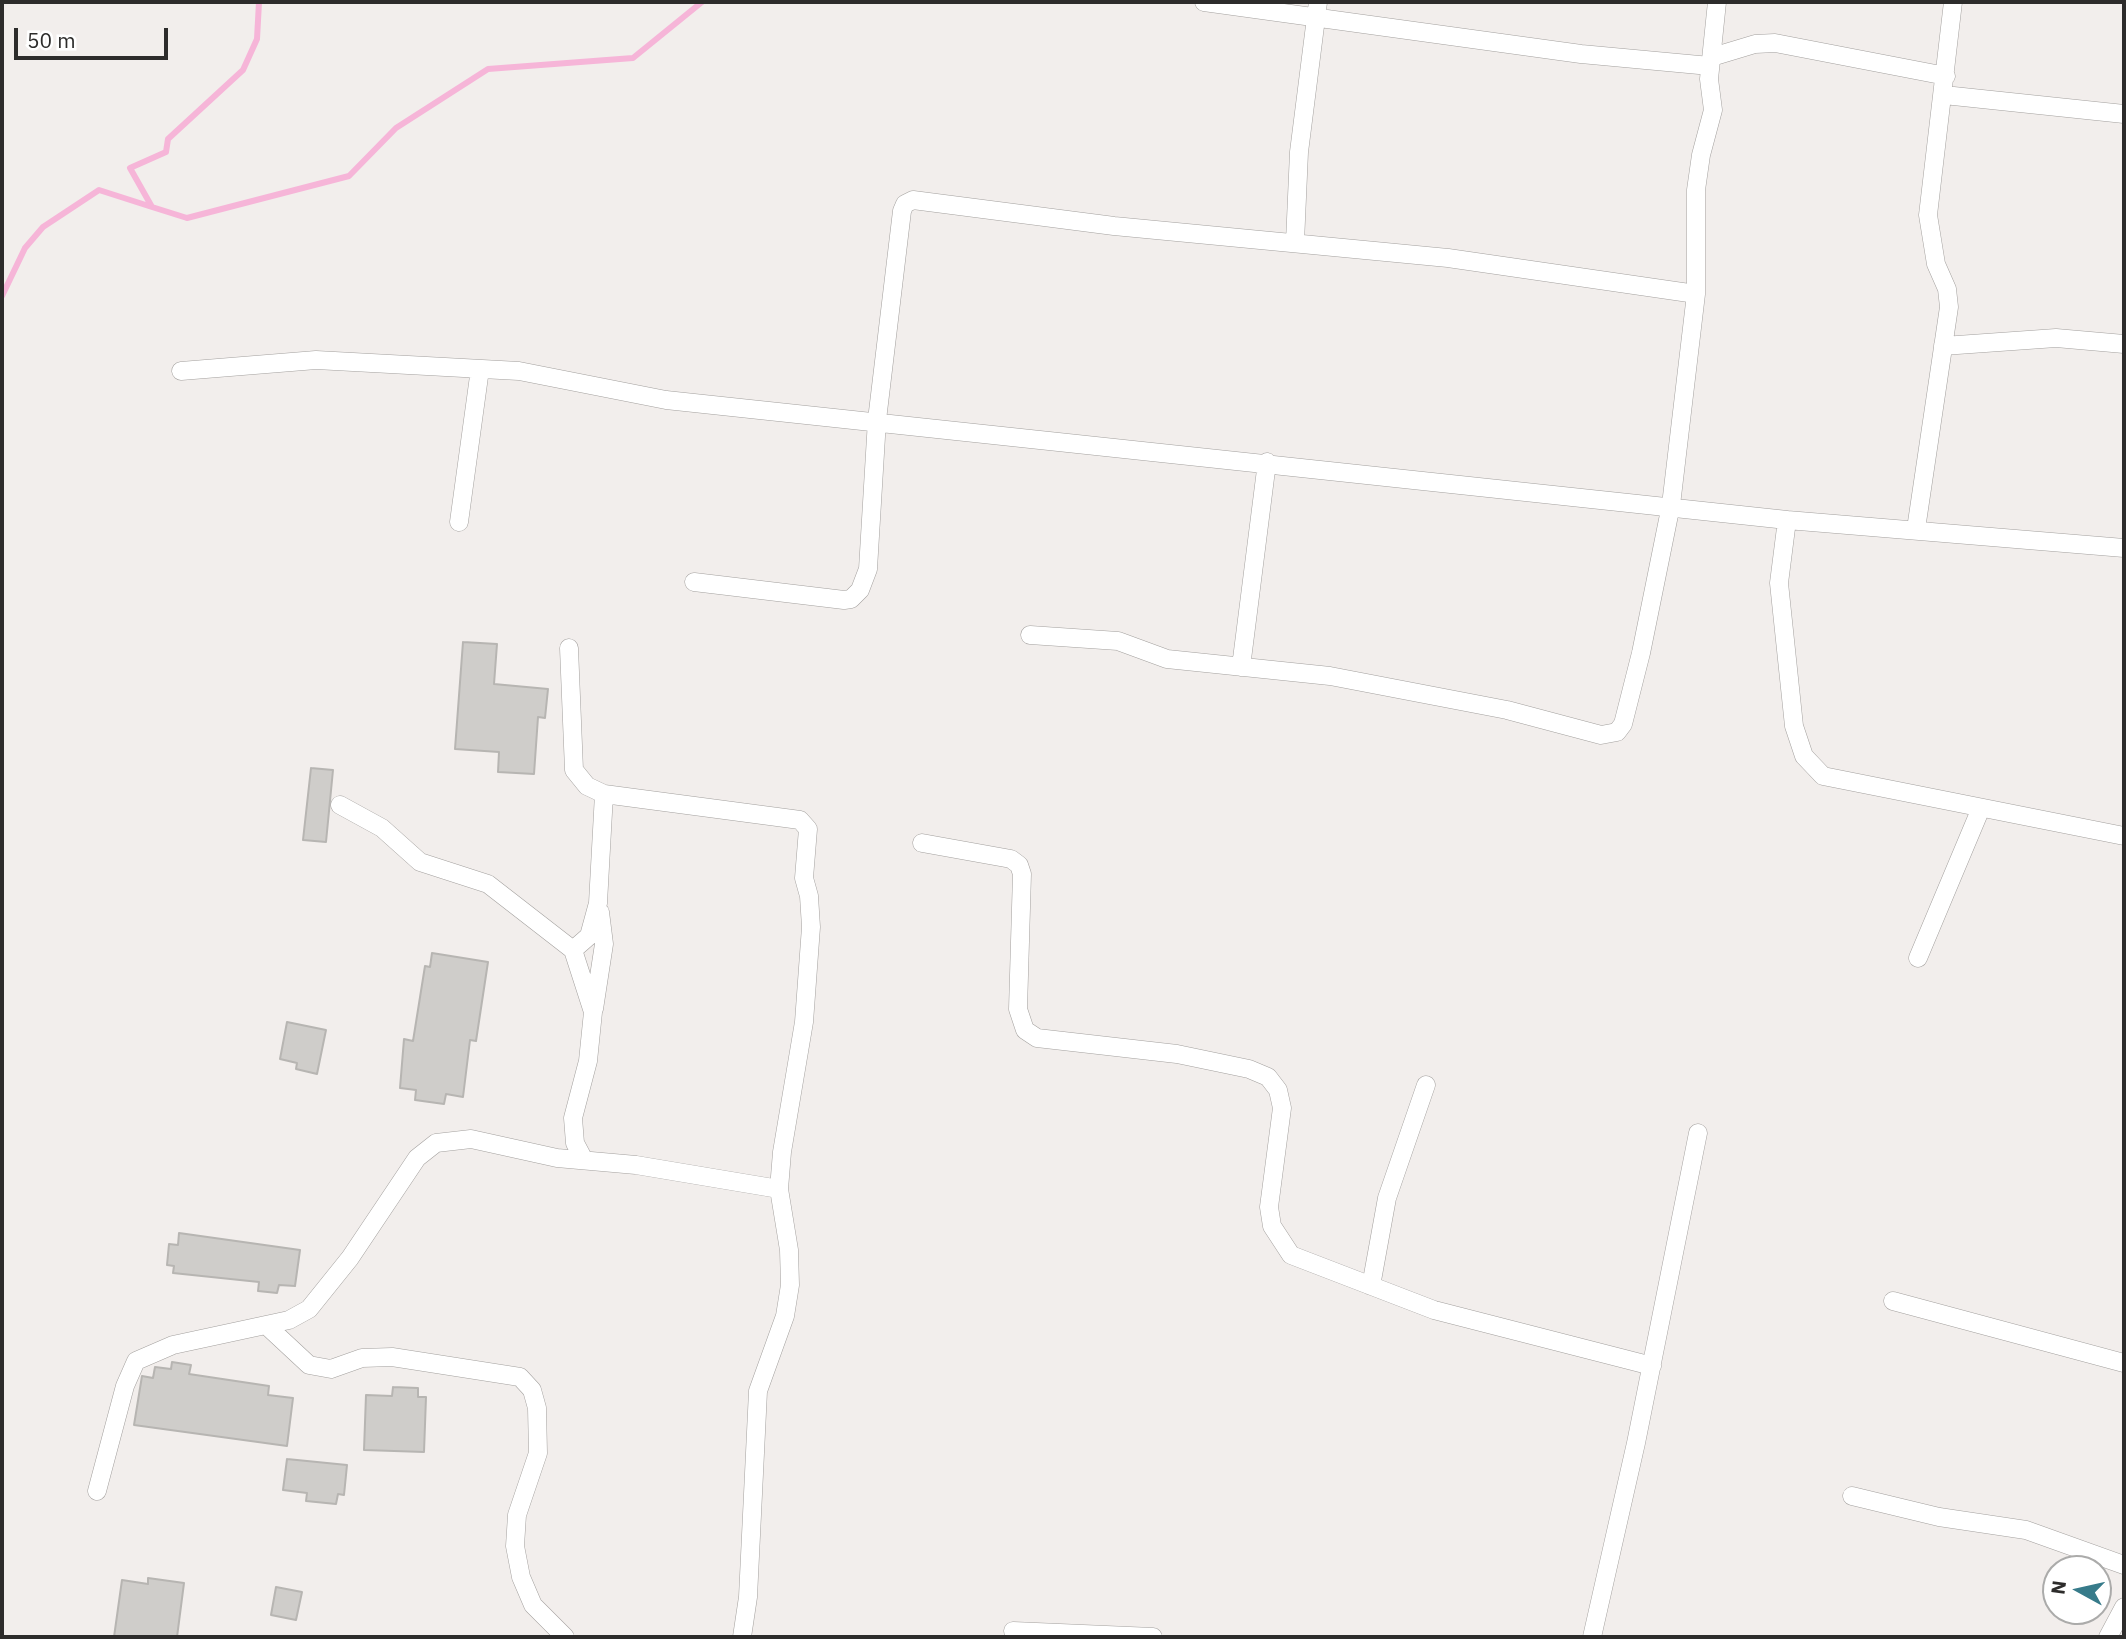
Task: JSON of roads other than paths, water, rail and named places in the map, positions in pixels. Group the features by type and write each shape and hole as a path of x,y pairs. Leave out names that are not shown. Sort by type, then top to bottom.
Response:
{"street":[{"path":"1204,2 1317,10 1581,54 1711,62 1755,44 1775,43 1945,76"},
{"path":"1030,635 1118,641 1167,659 1330,676 1507,710 1601,735 1617,732 1623,723 1641,653 1671,505 1696,294 1696,190 1700,155 1713,110 1711,62 1717,2"},
{"path":"1916,529 1949,307 1947,289 1936,264 1928,215 1953,2"},
{"path":"1295,242 1299,152 1317,10"},
{"path":"1944,96 2124,114"},
{"path":"694,582 851,599 860,590 868,569 877,420 902,211 905,204 913,200 1077,222 1448,258 1696,294"},
{"path":"1943,345 2056,338 2124,344"},
{"path":"181,371 316,360 519,372 667,400 1671,505 1787,520 2124,548"},
{"path":"459,522 480,369"},
{"path":"1241,667 1267,462"},
{"path":"1787,520 1779,583 1794,726 1804,756 1824,776 2124,836"},
{"path":"569,648 574,770 587,786 604,794 800,820 808,824 804,878 809,896 811,927 804,1022 782,1152 779,1189 789,1250 790,1285 785,1316 758,1391 748,1597 742,1637"},
{"path":"584,1160 575,1143 573,1118 588,1061 604,944 598,904 604,794"},
{"path":"340,805 382,828 420,862 488,884 573,950 593,1012"},
{"path":"1918,957 1981,808"},
{"path":"922,843 1011,859 1019,865 1022,874 1018,1009 1025,1030 1037,1038 1177,1054 1249,1069 1268,1077 1278,1090 1282,1108 1269,1207 1280,1243 1291,1255 1434,1310 1652,1366"},
{"path":"573,950 589,936 598,904"},
{"path":"1371,1286 1387,1198 1426,1085"},
{"path":"1592,1637 1652,1366 1698,1133"},
{"path":"97,1491 125,1387 136,1361 173,1345 289,1320 309,1309 350,1258 417,1158 436,1143 471,1139 557,1158 636,1165 779,1189"},
{"path":"1893,1301 2124,1363"},
{"path":"266,1325 309,1365 331,1368 362,1358 392,1357 520,1377 532,1390 537,1408 538,1453 517,1515 515,1546 521,1577 533,1605 565,1637"},
{"path":"1852,1496 1939,1517 2026,1530 2124,1565"},
{"path":"2108,1637 2124,1612"},
{"path":"1013,1631 1153,1637"}],"waterway":[{"path":"2,296 25,248 43,227 99,190 152,207 187,218 152,207 130,168 166,152 168,139 243,70 257,39 259,2"},
{"path":"187,218 349,176 396,128 488,69 633,58 702,2"}]}
